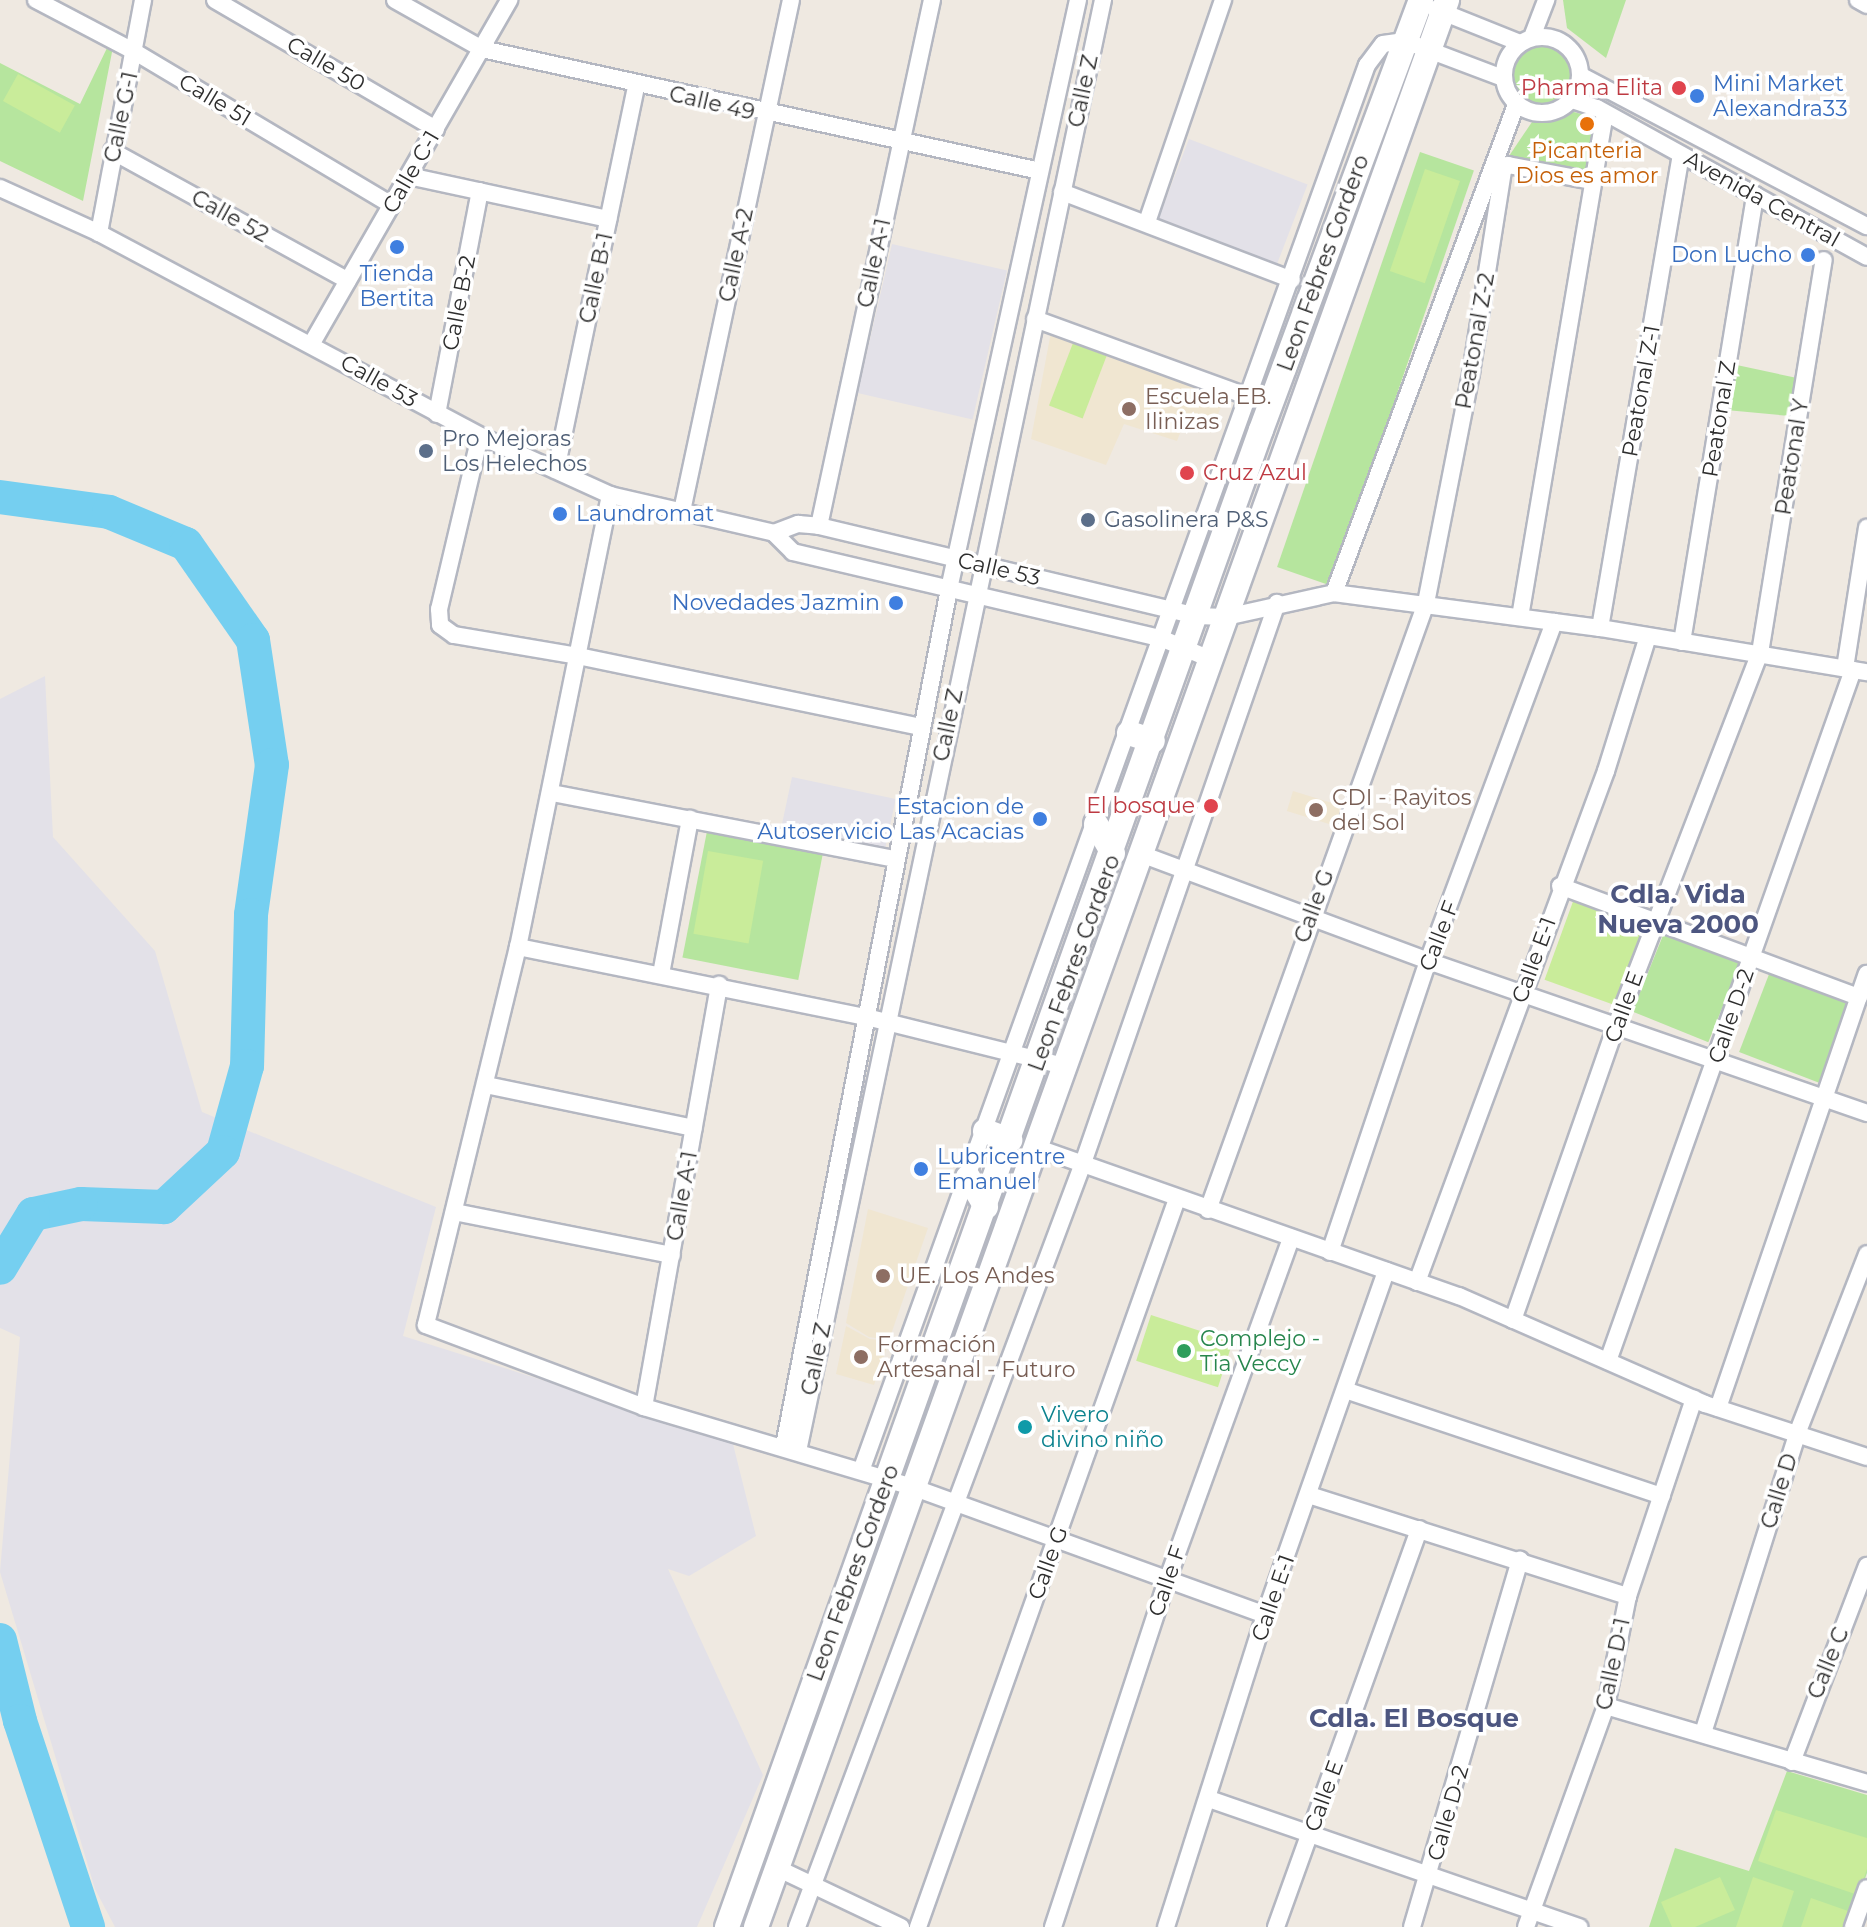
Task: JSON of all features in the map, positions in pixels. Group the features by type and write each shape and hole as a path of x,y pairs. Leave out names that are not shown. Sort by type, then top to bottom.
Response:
{"street":[{"name":"Calle 51","path":"36,0 135,52 392,205"},
{"name":"Calle G-1","path":"99,233 112,151 135,52 143,0"},
{"name":"Calle 50","path":"215,0 436,129"},
{"name":"Calle 49","path":"395,0 482,49 765,115 900,140 1040,171"},
{"name":"Calle C-1","path":"312,343 509,0"},
{"name":"Calle A-2","path":"682,511 791,0"},
{"name":"Calle A-1","path":"819,526 932,0"},
{"name":"Calle Z","path":"791,1448 866,1017 921,727 1078,0"},
{"name":"Calle Z","path":"791,1448 1103,0"},
{"path":"1147,222 1223,0"},
{"path":"1334,593 1516,105 1503,78 1507,58 1526,40 1546,0"},
{"path":"1858,0 1867,5"},
{"path":"1419,1 1445,6 1526,40 1559,41 1571,49 1580,75 1572,100 1547,114 1516,105"},
{"name":"Leon Febres Cordero","path":"727,1927 1197,616 1261,430 1290,319 1320,237 1405,41 1419,1"},
{"name":"Leon Febres Cordero","path":"756,1927 1445,6"},
{"path":"1405,41 1503,78"},
{"name":"Avenida Central","path":"1580,75 1867,226"},
{"name":"Calle B-1","path":"556,470 636,86"},
{"name":"Avenida Central","path":"1572,100 1605,113 1867,257"},
{"path":"1520,617 1605,113"},
{"name":"Calle 52","path":"112,151 348,281"},
{"name":"Peatonal Z-1","path":"1600,628 1681,155"},
{"name":"Peatonal Z-2","path":"1426,603 1504,165 1592,181"},
{"path":"409,176 608,219"},
{"name":"Calle 53","path":"0,188 99,233 312,343 480,436 610,495 774,533 793,552 1163,639 1210,659"},
{"name":"Calle B-2","path":"437,414 480,191"},
{"path":"1062,192 1292,280"},
{"name":"Peatonal Z","path":"1682,642 1755,195"},
{"path":"861,1471 1246,405 1290,319 1292,280 1320,237"},
{"name":"Peatonal Y","path":"1760,653 1824,260"},
{"path":"1035,319 1246,405 1261,430"},
{"path":"480,436 439,609 440,625 454,635 578,656 921,727"},
{"path":"610,495 552,793 518,947 426,1325 644,1407 791,1448 912,1487 954,1506 1265,1615"},
{"name":"Calle 53","path":"774,533 798,524 819,526 1197,616 1226,617 1277,603 1334,593 1600,628 1855,670"},
{"name":"Calle D-2","path":"1608,1361 1855,670 1867,528"},
{"path":"797,1927 816,1885 1082,1166 1277,603"},
{"name":"Calle G","path":"1208,1210 1311,914 1426,603"},
{"name":"Calle F","path":"1330,1252 1428,961 1554,622"},
{"name":"Calle E-1","path":"1417,1282 1560,886 1606,771 1648,636"},
{"name":"Calle E","path":"1513,1320 1617,1023 1760,653"},
{"path":"1129,733 1153,741"},
{"path":"552,793 895,859"},
{"path":"661,974 690,819"},
{"path":"1096,824 1113,853"},
{"path":"1141,854 1311,914 1428,961 1617,1023 1867,1113"},
{"path":"1560,886 1657,919 1859,997"},
{"path":"518,947 866,1017 1064,1066"},
{"path":"1718,1408 1867,974"},
{"name":"Calle A-1","path":"644,1407 719,985"},
{"path":"486,1085 694,1128"},
{"path":"985,1131 1010,1140"},
{"path":"1035,1147 1417,1282 1694,1399 1867,1457"},
{"path":"968,1177 986,1207"},
{"name":"Calle G","path":"918,1927 1177,1199"},
{"path":"454,1212 672,1255"},
{"name":"Calle F","path":"1053,1927 1167,1581 1291,1238"},
{"name":"Calle D","path":"1703,1733 1797,1434 1867,1254"},
{"name":"Calle E-1","path":"1166,1927 1265,1615 1386,1271"},
{"path":"1345,1390 1662,1496"},
{"name":"Calle D-1","path":"1526,1927 1606,1706 1628,1596 1694,1399"},
{"path":"1309,1495 1628,1596"},
{"name":"Calle E","path":"1276,1927 1419,1529"},
{"name":"Calle D-2","path":"1412,1927 1430,1878 1520,1560"},
{"name":"Calle C","path":"1792,1762 1867,1566"},
{"path":"1606,1706 1703,1733 1731,1746 1867,1783"},
{"path":"1209,1799 1430,1878 1534,1908 1579,1927"},
{"path":"779,1869 901,1927"},
{"path":"1853,1927 1867,1888"}],"shaded area":[{"path":"1189,139 1308,185 1277,264 1159,218"},
{"path":"892,244 1007,271 973,420 858,393"},
{"name":"Escuela EB. Ilinizas","path":"1051,332 1225,398 1211,430 1185,420 1177,441 1124,424 1106,465 1031,439"},
{"path":"45,676 53,837 155,951 202,1112 436,1207 403,1336 732,1440 756,1536 689,1576 668,1569 763,1775 697,1927 115,1927 95,1889 0,1572 20,1337 0,1328 0,699"},
{"path":"792,777 896,799 884,852 781,830"},
{"name":"CDI - Rayitos del Sol","path":"1293,791 1348,808 1341,828 1287,811"},
{"name":"UE. Los Andes","path":"868,1209 928,1228 889,1340 869,1337 846,1323"},
{"name":"Formación Artesanal - Futuro","path":"846,1326 870,1339 889,1341 874,1385 836,1374"}],"green space":[{"path":"1563,0 1626,0 1606,58 1567,28"},
{"path":"1542,42 1566,52 1576,76 1566,100 1542,110 1518,100 1508,76 1518,52"},
{"path":"113,47 83,201 0,161 0,63 80,104 107,48"},
{"path":"18,74 75,106 60,133 3,101"},
{"path":"1570,111 1600,119 1587,175 1507,159 1534,119"},
{"path":"1420,152 1474,171 1331,586 1277,567"},
{"path":"1425,169 1460,181 1425,283 1390,271"},
{"path":"1073,343 1107,356 1083,418 1049,406"},
{"path":"1732,364 1797,378 1790,416 1726,410"},
{"path":"708,826 824,849 798,980 682,958"},
{"path":"708,851 763,861 749,943 693,934"},
{"path":"1575,896 1645,922 1615,1005 1545,980"},
{"path":"1666,928 1742,959 1708,1042 1632,1011"},
{"path":"1771,969 1852,1000 1820,1083 1739,1052"},
{"name":"Complejo - Tia Veccy","path":"1151,1315 1233,1342 1218,1387 1136,1361"},
{"path":"1787,1771 1867,1795 1867,1873 1848,1927 1649,1927 1675,1848 1749,1871"},
{"path":"1776,1810 1867,1838 1867,1869 1858,1895 1758,1861"},
{"path":"1720,1877 1735,1910 1695,1927 1672,1927 1661,1902"},
{"path":"1753,1877 1794,1891 1782,1927 1736,1927"},
{"path":"1811,1898 1851,1912 1846,1927 1801,1927"}],"waterway":[{"path":"0,497 109,512 186,544 253,640 272,765 251,915 247,1066 223,1152 164,1207 81,1204 33,1214 0,1268"},
{"path":"0,1640 20,1721 88,1927"}],"place":[{"name":"Pharma Elita","path":"1679,88"},
{"name":"Mini Market Alexandra33","path":"1697,96"},
{"name":"Picanteria Dios es amor","path":"1587,124"},
{"name":"Tienda Bertita","path":"397,247"},
{"name":"Don Lucho","path":"1808,255"},
{"name":"Escuela EB. Ilinizas","path":"1129,409"},
{"name":"Pro Mejoras Los Helechos","path":"426,451"},
{"name":"Cruz Azul","path":"1187,473"},
{"name":"Laundromat","path":"560,514"},
{"name":"Gasolinera P&S","path":"1088,520"},
{"name":"Novedades Jazmin","path":"896,603"},
{"name":"El bosque","path":"1211,806"},
{"name":"CDI - Rayitos del Sol","path":"1316,810"},
{"name":"Estacion de Autoservicio Las Acacias","path":"1040,819"},
{"name":"Lubricentre Emanuel","path":"921,1169"},
{"name":"UE. Los Andes","path":"883,1276"},
{"name":"Complejo - Tia Veccy","path":"1184,1351"},
{"name":"Formación Artesanal - Futuro","path":"861,1357"},
{"name":"Vivero divino niño","path":"1025,1427"}],"district":[{"name":"Cdla. Vida Nueva 2000","path":"1678,910"},
{"name":"Cdla. El Bosque","path":"1414,1719"}]}
